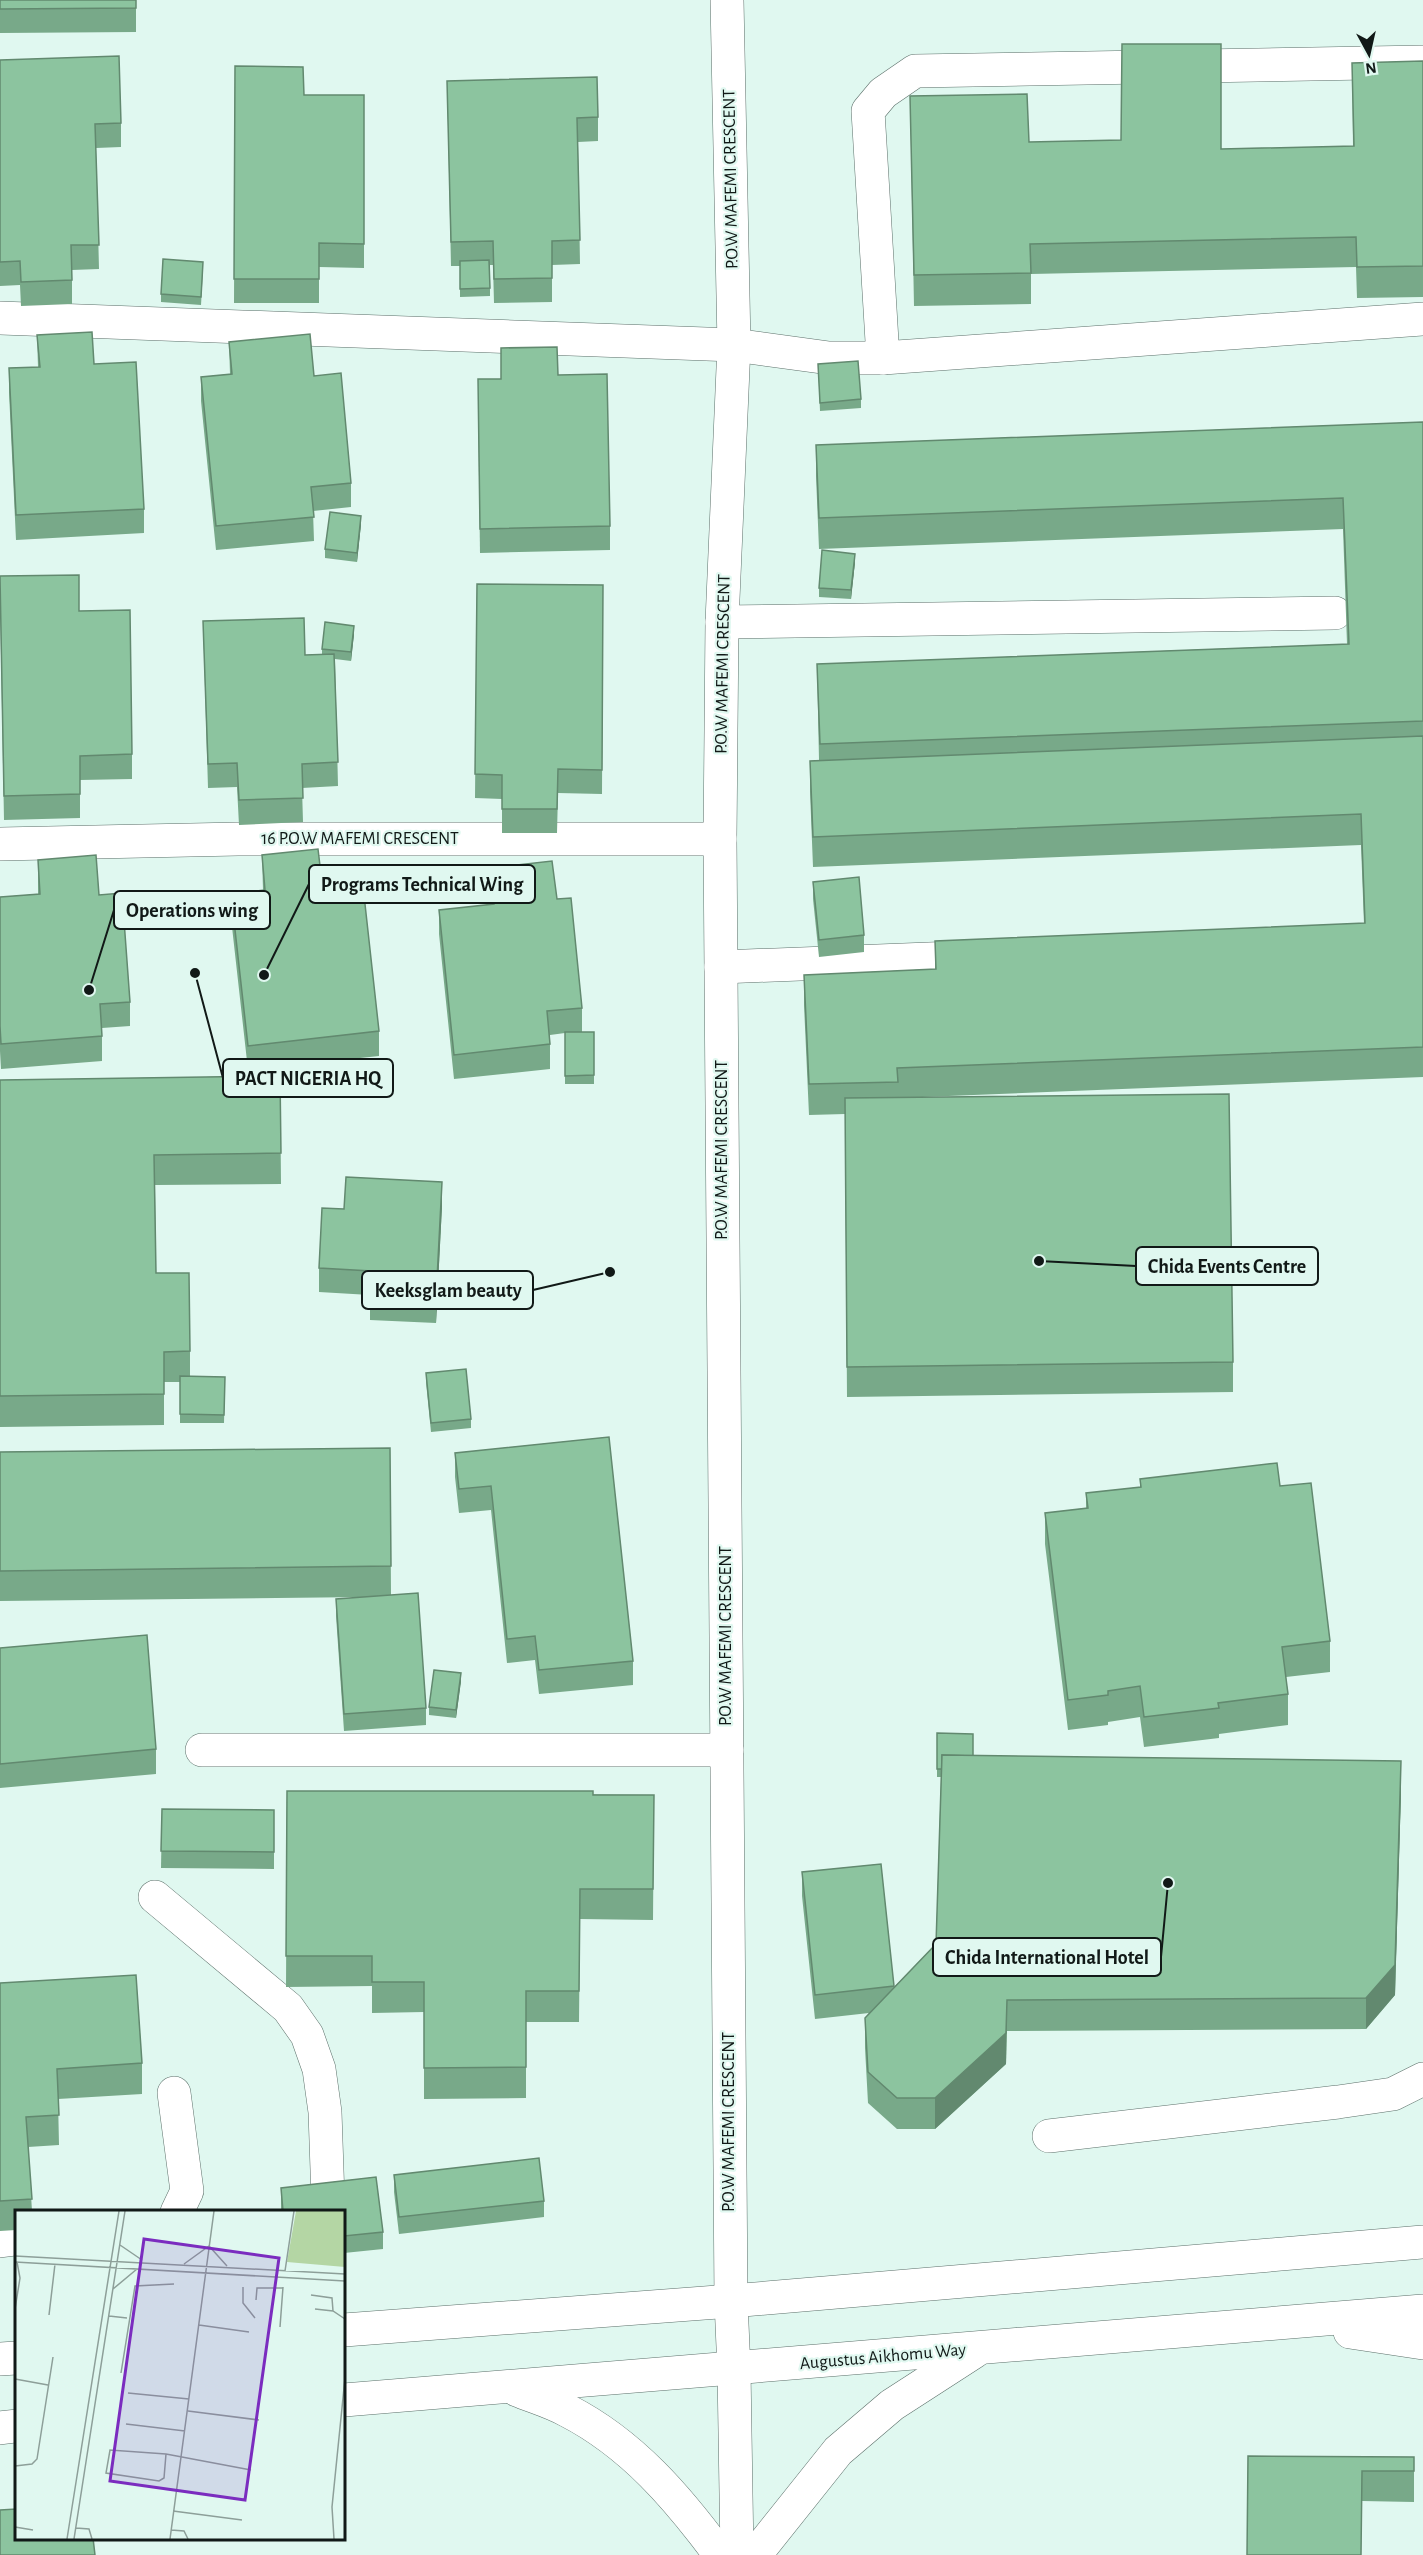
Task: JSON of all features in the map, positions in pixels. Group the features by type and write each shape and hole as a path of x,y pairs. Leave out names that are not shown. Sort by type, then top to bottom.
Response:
{"street":[{"name":"P.O.W MAFEMI CRESCENT","path":"727,0 734,345 722,622 720,840 731,2301 737,2555"},
{"path":"883,358 868,111 883,93 915,71 1423,62"},
{"path":"0,318 734,345 829,358 883,358 1423,319"},
{"path":"722,622 1335,613"},
{"name":"16 P.O.W MAFEMI CRESCENT","path":"0,844 238,839 720,840"},
{"path":"721,967 1005,956"},
{"path":"202,1750 727,1750"},
{"path":"155,1897 288,2008 308,2035 319,2068 325,2112 328,2199"},
{"path":"1049,2136 1393,2094 1423,2079"},
{"path":"174,2093 187,2191 178,2210"},
{"path":"0,2241 15,2240"},
{"path":"345,2330 731,2301 1423,2242"},
{"name":"Augustus Aikhomu Way","path":"345,2400 1423,2312"},
{"path":"1280,2324 1390,2336 1423,2343"},
{"path":"755,2555 838,2451 892,2405 978,2349"},
{"path":"0,2359 15,2358"},
{"path":"510,2387 567,2410 610,2437 648,2468 685,2508 720,2555"},
{"path":"0,2427 15,2426"}],"building":[{"path":"0,0 136,0 136,8 0,9"},
{"path":"1122,44 1221,44 1221,149 1354,146 1352,63 1423,61 1423,266 1357,267 1356,237 1030,244 1031,273 914,275 910,96 1027,94 1029,142 1121,140"},
{"path":"119,56 121,123 95,124 99,245 71,245 72,280 21,282 20,261 0,262 0,60"},
{"path":"235,66 303,67 304,95 364,95 364,244 319,243 319,279 234,279"},
{"path":"597,77 598,117 577,118 580,240 552,241 552,278 494,279 493,241 451,242 447,81"},
{"path":"163,259 203,262 201,297 161,294"},
{"path":"489,260 490,288 460,289 460,261"},
{"path":"92,332 94,364 136,362 144,509 16,515 9,368 40,367 37,335"},
{"path":"310,334 314,376 341,373 351,483 311,487 314,517 216,526 201,377 232,374 229,342"},
{"path":"557,347 558,375 607,374 610,526 480,529 478,379 501,379 501,348"},
{"path":"858,361 861,399 820,403 818,364"},
{"path":"1423,422 1423,721 820,744 817,664 1349,644 1343,498 819,518 816,445"},
{"path":"330,512 361,516 357,553 325,549"},
{"path":"822,550 855,554 851,590 819,588"},
{"path":"79,575 79,611 130,610 132,754 80,756 80,794 4,796 0,576"},
{"path":"477,584 603,585 602,770 558,769 557,809 502,809 502,775 475,774"},
{"path":"304,618 305,655 334,654 338,762 302,764 303,798 239,800 237,763 208,764 203,621"},
{"path":"325,622 354,626 351,652 322,649"},
{"path":"1423,736 1423,1047 897,1068 898,1082 809,1084 804,975 936,969 935,941 1365,923 1361,814 813,837 810,761"},
{"path":"318,849 323,891 363,886 379,1031 248,1046 231,894 265,890 262,855"},
{"path":"96,855 99,895 122,893 130,1002 100,1004 102,1036 1,1044 0,897 40,894 38,860"},
{"path":"552,861 557,899 571,898 582,1008 547,1011 550,1044 454,1055 439,910 494,904 490,868"},
{"path":"859,877 864,935 819,940 813,882"},
{"path":"565,1032 594,1032 594,1075 565,1076"},
{"path":"280,1076 281,1153 154,1155 156,1273 189,1273 190,1351 164,1352 164,1394 0,1396 0,1080"},
{"path":"1229,1094 1233,1362 847,1367 845,1098"},
{"path":"346,1177 442,1182 436,1299 370,1296 371,1271 319,1268 322,1208 344,1209"},
{"path":"466,1369 471,1419 431,1423 426,1373"},
{"path":"180,1376 225,1377 224,1415 180,1414"},
{"path":"609,1437 633,1661 539,1670 535,1636 507,1639 491,1486 459,1489 455,1453"},
{"path":"390,1448 391,1566 0,1571 0,1452"},
{"path":"1277,1463 1280,1486 1311,1483 1330,1641 1282,1647 1288,1694 1218,1703 1219,1708 1144,1717 1140,1686 1108,1691 1108,1695 1068,1700 1045,1513 1088,1508 1086,1493 1141,1487 1140,1479"},
{"path":"418,1593 426,1708 344,1714 336,1599"},
{"path":"147,1635 156,1749 0,1764 0,1648"},
{"path":"434,1670 461,1673 456,1710 429,1707"},
{"path":"937,1733 973,1734 973,1756 942,1755 942,1769 937,1769"},
{"path":"942,1755 1401,1761 1395,1965 1366,1998 1007,2000 1006,2033 935,2098 897,2098 868,2072 865,2018 936,1944"},
{"path":"287,1791 593,1791 593,1795 654,1795 653,1889 580,1889 579,1991 526,1991 526,2067 424,2068 424,1982 372,1982 372,1956 286,1956"},
{"path":"162,1809 274,1810 274,1852 161,1851"},
{"path":"881,1864 894,1986 815,1995 802,1872"},
{"path":"136,1975 142,2063 57,2069 59,2115 26,2117 32,2199 0,2201 0,1983"},
{"path":"539,2158 544,2201 399,2217 394,2175"},
{"path":"376,2177 383,2232 345,2236 345,2210 283,2210 281,2188"},
{"path":"1248,2456 1414,2457 1414,2471 1362,2471 1361,2555 1247,2555"},
{"path":"15,2509 15,2540 93,2540 95,2555 0,2555 0,2510"}],"place":[{"name":"PACT NIGERIA HQ","path":"195,973"},
{"name":"Programs Technical Wing","path":"264,975"},
{"name":"Operations wing","path":"89,990"},
{"name":"Chida Events Centre","path":"1039,1261"},
{"name":"Keeksglam beauty","path":"610,1272"},
{"name":"Chida International Hotel","path":"1168,1883"}]}
